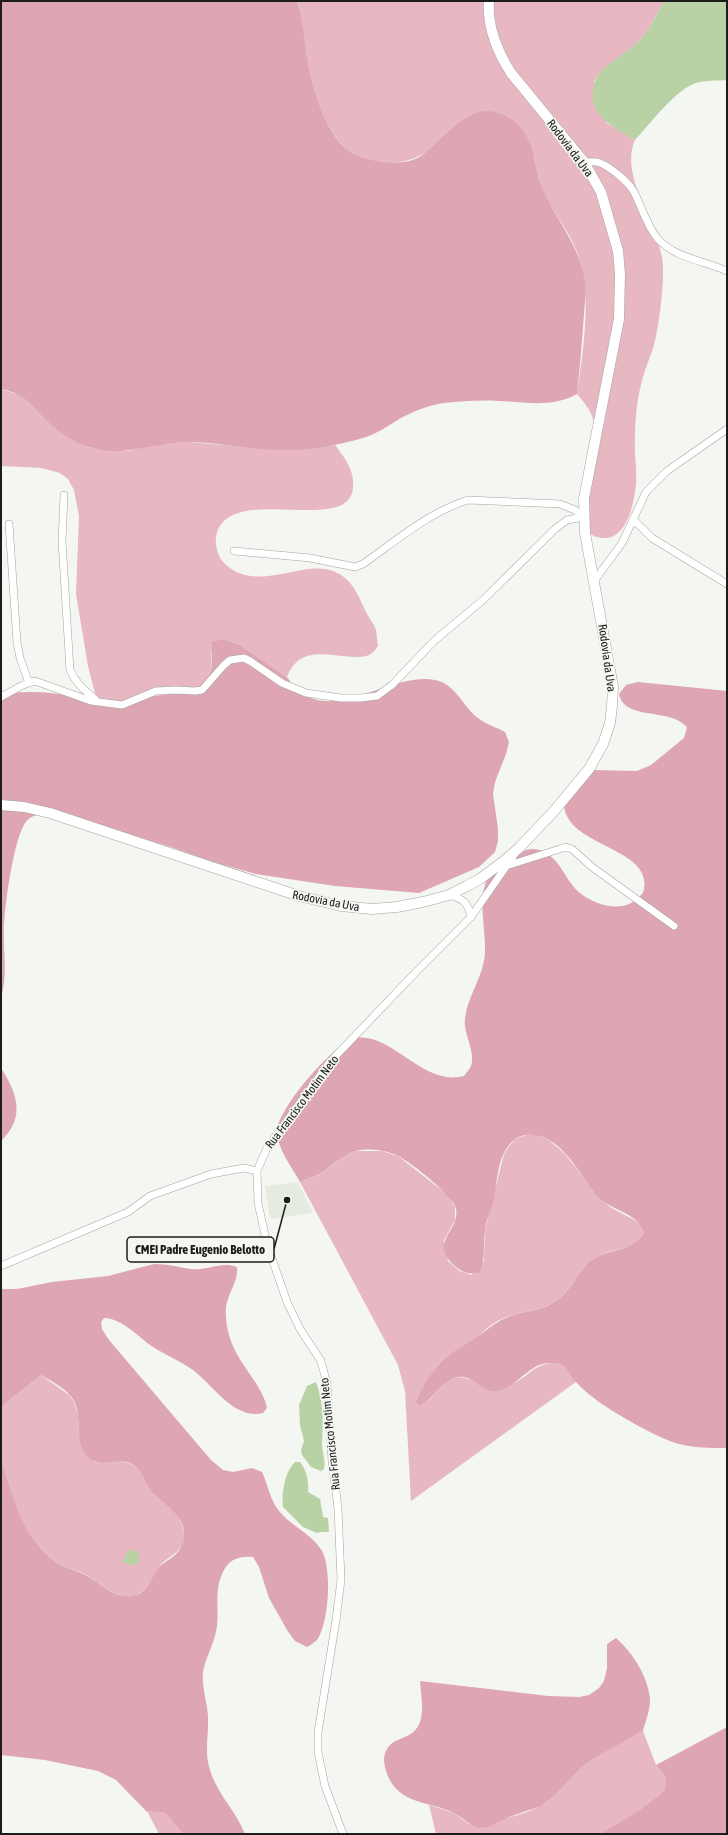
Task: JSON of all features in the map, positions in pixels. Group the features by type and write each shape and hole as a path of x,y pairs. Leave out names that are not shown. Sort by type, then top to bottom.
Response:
{"street":[{"name":"Rodovia da Uva","path":"1,805 24,807 50,813 282,891 341,906 372,909 397,907 449,895 480,879 519,848 554,811 589,769 603,744 608,729 612,706 613,687 595,580 585,532 584,498 619,318 621,294 620,274 615,238 601,192 584,162 510,73 501,58 491,26 489,1"},
{"path":"584,162 598,162 612,169 633,190 649,225 658,239 668,247 681,254 727,271"},
{"path":"595,580 622,543 646,492 666,471 727,429"},
{"path":"64,495 62,541 70,670 73,678 99,703"},
{"path":"234,551 310,558 355,567 363,564 423,521 457,503 468,500 560,504 575,510 584,517"},
{"path":"1,697 34,681 99,703 122,705 156,691 202,690 224,664 230,660 244,658 282,683 306,693 348,698 377,696 392,685 434,641 483,600 555,530 567,520 584,517"},
{"path":"634,520 652,538 727,584"},
{"path":"9,524 17,642 20,658 29,683"},
{"path":"509,864 566,847 572,849 592,867 674,926"},
{"name":"Rua Francisco Motim Neto","path":"343,1834 324,1786 318,1752 318,1732 341,1580 338,1508 332,1460 327,1384 320,1362 300,1329 287,1302 267,1244 258,1203 257,1171 267,1148 329,1063 471,917 519,848"},
{"path":"449,895 466,901 470,907 471,917"},
{"path":"1,1266 128,1212 150,1196 212,1174 244,1168 257,1171"}],"shaded area":[{"path":"1,1 297,1 302,19 310,74 323,114 333,133 345,148 356,155 369,159 383,162 406,162 416,159 460,122 477,112 497,112 512,120 520,127 528,139 541,185 549,203 577,253 584,276 585,299 577,394 548,403 478,401 438,404 411,413 378,432 354,441 297,450 275,450 213,443 188,442 133,450 111,451 87,447 64,435 47,421 25,399 19,395 1,389"},
{"path":"297,1 664,1 644,36 604,70 594,81 607,123 635,140 631,154 632,170 642,203 656,236 661,252 663,267 662,295 658,328 642,380 636,410 635,493 626,523 620,531 613,536 605,538 594,536 584,527 580,515 580,499 594,431 592,415 577,394 584,341 586,303 585,285 582,268 574,244 543,191 534,156 460,122 432,148 414,158 391,162 376,161 353,154 346,149 334,134 323,114 314,92 309,73"},
{"path":"664,1 727,1 727,80 696,83 680,92 635,140 605,121 599,114 593,99 594,85 597,77 604,68 644,36"},
{"path":"1,389 23,396 87,447 100,450 128,451 165,443 188,442 288,450 335,445 351,470 353,488 346,502 331,508 311,510 263,509 241,512 225,521 216,537 216,544 220,558 225,564 238,572 251,576 265,576 321,568 340,574 354,588 375,628 378,646 374,652 364,656 354,657 324,654 307,656 299,660 287,677 240,645 224,639 211,651 210,674 206,681 198,688 183,692 98,705 88,666 76,594 79,516 74,490 68,479 60,473 41,468 1,466"},
{"path":"224,639 240,645 287,677 302,693 319,700 337,701 416,680 435,680 448,686 478,718 505,732 509,742 495,782 493,794 498,829 498,841 495,852 479,867 419,893 335,886 256,874 213,862 138,837 45,814 34,816 26,822 22,830 10,873 4,920 5,972 1,997 1,694 18,692 53,693 70,696 99,705 114,704 154,696 187,692 197,688 207,679 212,664 212,642"},
{"path":"638,682 727,691 727,1448 703,1448 679,1444 649,1432 599,1402 578,1385 563,1366 554,1363 541,1364 535,1367 505,1389 498,1391 486,1389 466,1378 454,1378 424,1403 419,1406 416,1402 422,1388 431,1375 452,1353 505,1318 515,1314 543,1308 553,1303 566,1292 591,1261 603,1254 635,1243 644,1233 638,1222 633,1218 609,1205 598,1197 566,1154 557,1145 548,1139 537,1135 526,1135 513,1141 508,1147 500,1164 493,1202 484,1235 484,1256 482,1267 480,1272 469,1273 464,1272 455,1266 447,1257 444,1249 445,1242 455,1222 455,1206 438,1186 412,1165 398,1156 388,1152 361,1150 347,1155 320,1174 300,1182 280,1146 277,1133 279,1123 286,1109 308,1079 335,1051 346,1042 356,1038 369,1038 382,1043 435,1074 449,1077 464,1076 471,1066 472,1061 471,1049 465,1025 466,1012 480,976 484,961 485,940 482,905 483,894 485,884 490,875 501,865 524,851 536,849 544,852 555,860 575,888 587,898 594,901 610,906 627,905 634,902 642,894 644,891 643,876 637,865 626,857 585,834 573,825 565,812 563,799 594,770 637,771 651,765 684,738 687,727 679,721 669,717 629,708 623,702 619,694 626,685"},
{"path":"1,1068 7,1077 15,1096 16,1114 14,1123 9,1132 1,1141"},
{"path":"535,1134 549,1140 564,1153 593,1191 610,1207 638,1222 644,1233 635,1243 603,1254 590,1262 560,1298 553,1303 539,1309 503,1318 487,1329 468,1347 427,1402 442,1386 454,1378 461,1377 468,1379 488,1390 509,1385 541,1365 553,1363 564,1367 576,1382 411,1501 405,1391 398,1365 300,1182 319,1175 345,1156 356,1151 382,1151 398,1156 448,1195 455,1207 455,1220 444,1240 448,1261 460,1271 471,1275 484,1261 485,1230 504,1154 516,1139"},
{"path":"298,1182 313,1213 270,1219 265,1186"},
{"path":"154,1264 191,1269 203,1269 225,1265 237,1267 236,1279 227,1303 227,1326 229,1335 238,1355 264,1399 267,1408 263,1413 253,1414 234,1407 193,1370 153,1347 117,1321 104,1318 101,1322 102,1329 109,1340 211,1460 223,1470 233,1472 252,1468 262,1472 276,1507 289,1521 318,1545 325,1559 327,1570 328,1596 324,1621 317,1640 307,1647 295,1641 287,1630 269,1598 259,1567 253,1557 243,1557 231,1561 225,1568 220,1579 217,1626 203,1673 203,1685 208,1716 207,1757 213,1779 245,1834 183,1834 165,1813 146,1811 116,1780 98,1771 45,1760 1,1755 1,1459 14,1501 33,1540 54,1561 93,1579 115,1594 129,1596 136,1595 144,1590 157,1569 179,1551 183,1541 184,1531 178,1517 152,1492 134,1465 125,1462 104,1463 94,1461 89,1458 81,1446 77,1408 68,1393 59,1386 41,1375 1,1407 1,1289 17,1289 52,1282 108,1276"},
{"path":"41,1375 69,1395 74,1402 78,1415 79,1435 95,1462 119,1461 134,1466 140,1472 154,1494 179,1518 184,1531 183,1543 174,1554 162,1563 147,1587 136,1595 123,1596 116,1594 88,1576 54,1561 29,1535 18,1513 1,1458 1,1407"},
{"path":"316,1382 319,1390 323,1428 322,1444 324,1469 321,1471 311,1467 302,1455 301,1450 304,1441 300,1425 299,1405 307,1386"},
{"path":"295,1462 300,1462 306,1473 308,1480 308,1492 320,1499 323,1517 328,1518 329,1532 317,1533 303,1527 283,1507 284,1483"},
{"path":"131,1549 138,1552 139,1562 131,1566 127,1563 122,1563 122,1561"},
{"path":"616,1638 634,1658 647,1683 650,1704 643,1731 594,1758 580,1768 555,1795 541,1806 509,1817 488,1827 477,1828 452,1812 411,1799 395,1788 389,1779 384,1761 386,1750 392,1743 412,1733 420,1722 422,1702 420,1681 548,1696 579,1697 589,1695 599,1688 604,1681 607,1668 607,1644"},
{"path":"727,1727 727,1834 599,1834 634,1814 665,1790 666,1778 656,1765"},
{"path":"643,1731 656,1765 666,1778 666,1790 625,1820 599,1834 436,1834 429,1805 454,1813 469,1824 505,1818 532,1810 551,1798 586,1762"},
{"path":"147,1811 165,1813 183,1834 159,1834"}],"place":[{"name":"CMEI Padre Eugenio Belotto","path":"287,1200"}]}
